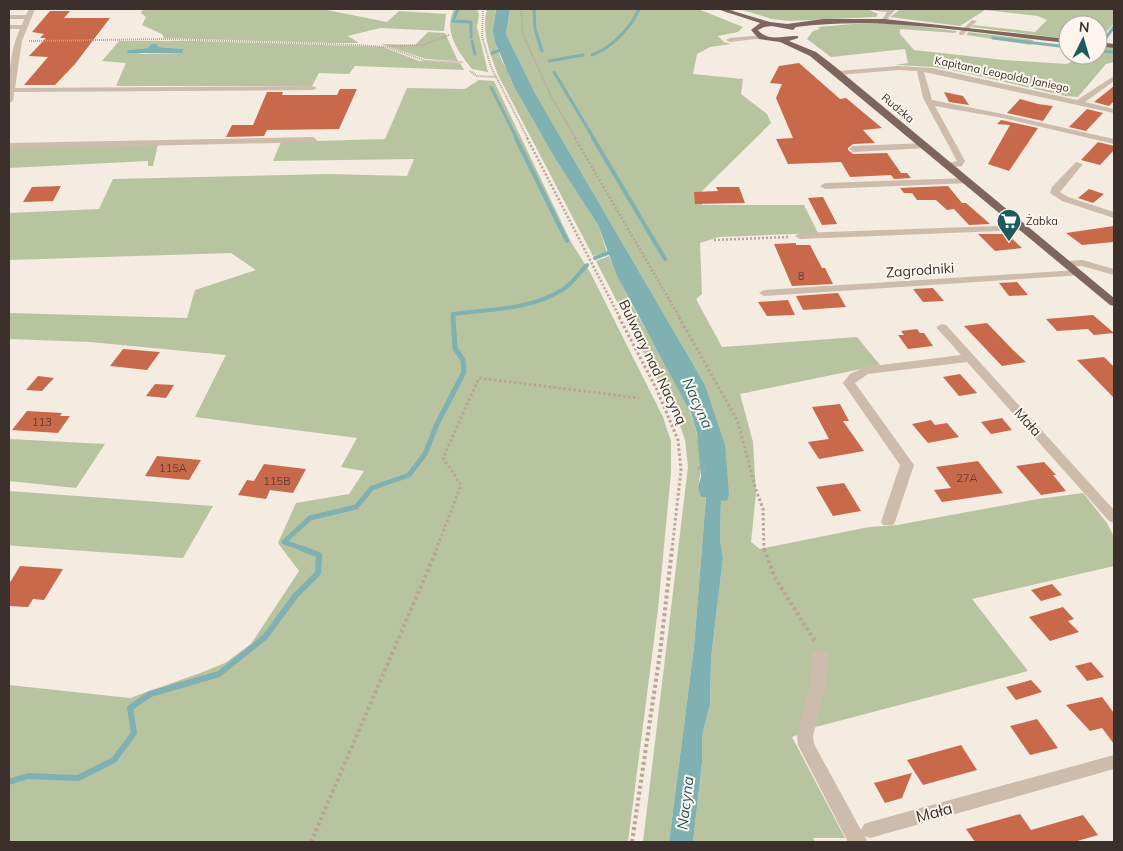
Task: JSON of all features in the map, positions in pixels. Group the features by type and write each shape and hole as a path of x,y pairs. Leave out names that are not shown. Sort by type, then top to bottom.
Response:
{"main road":[{"path":"724,10 770,24 787,26 823,21 884,21 1037,42 1058,41"},
{"path":"724,10 763,37 781,40 796,34 853,21"},
{"path":"755,30 770,24"},
{"path":"787,26 796,34"},
{"name":"Rudzka","path":"796,34 812,54"},
{"name":"Rudzka","path":"781,40 812,54 838,73 1114,303"}],"street":[{"path":"9,101 18,41 32,9"},
{"path":"724,10 735,9"},
{"path":"876,9 893,9"},
{"path":"884,21 893,9"},
{"path":"9,17 28,17"},
{"path":"963,32 974,21"},
{"path":"9,27 24,27"},
{"path":"736,46 726,36 755,30"},
{"path":"730,40 763,37"},
{"name":"Kapitana Leopolda Janiego","path":"838,73 920,69 956,74 1114,111"},
{"name":"Kapitana Leopolda Janiego","path":"920,69 929,102 961,161 959,164 949,166"},
{"name":"Kapitana Leopolda Janiego","path":"1078,103 1114,78"},
{"path":"11,90 313,88"},
{"path":"929,102 1003,116 1114,142"},
{"path":"9,146 313,140"},
{"path":"853,148 925,146"},
{"path":"1079,164 1055,189 1055,193 1065,199 1114,215"},
{"path":"825,186 967,181"},
{"path":"800,236 1024,228"},
{"path":"1067,264 1082,263 1114,272"},
{"name":"Zagrodniki","path":"764,293 1078,273"},
{"name":"Mała","path":"942,327 1114,518"},
{"path":"888,522 907,465 849,383 854,377 865,371 969,358"},
{"path":"820,656 818,687 805,736 806,745 864,836"},
{"name":"Mała","path":"864,836 1114,762"}],"path":[{"name":"Bulwary nad Nacyną","path":"483,9 482,37 486,54 496,77 657,390 678,440 681,470 672,552 632,842"},
{"path":"522,9 523,35 551,96 735,412 748,449 756,488 764,509 762,541 764,554 783,590 809,628 820,656"},
{"path":"18,41 189,40 382,46 423,45 449,35"},
{"path":"382,46 424,60 463,62"},
{"path":"470,71 477,76 496,77"},
{"path":"714,240 800,236"},
{"path":"311,842 427,575 461,485 443,458 479,378 639,398"},
{"path":"698,468 706,469"}],"green space":[{"path":"143,9 322,9 387,22 399,11 446,14 444,31 380,28 348,36 359,43 332,43 164,38 162,34 142,25 146,17 141,13"},
{"path":"454,9 477,9 479,15 477,27 488,72 472,69 457,48 450,26"},
{"path":"487,9 496,9 494,26 496,44 498,52 511,75 509,76 514,87 556,160 598,225 607,252 593,256 498,75 489,51 486,34 485,18"},
{"path":"510,9 698,9 743,27 738,32 718,36 724,42 731,44 710,47 697,54 693,74 743,79 741,94 767,114 771,123 702,191 702,205 804,205 818,233 719,237 700,243 702,294 696,299 722,347 857,337 880,365 740,394 753,442 756,493 751,542 760,549 869,527 897,525 1038,499 1083,493 1107,523 1114,537 1114,566 972,599 1028,671 812,728 792,737 845,838 813,838 815,842 693,842 702,763 702,736 710,705 711,658 723,558 720,539 721,500 704,383 536,95 506,34"},
{"path":"858,9 870,10 878,14 876,17 789,21 772,19 742,10"},
{"path":"901,9 1114,9 1114,23 1108,30 1108,15 1058,15 1058,38 972,27 973,25 1035,32 1047,20 1038,16 985,10 960,26 890,17"},
{"path":"853,24 901,24 957,31 955,33 900,29 900,34 914,50 1004,60 1058,63 1058,65 1105,65 1078,97 1066,96 956,71 933,67 895,65 908,63 905,49 831,57 807,39 813,31 820,29 818,27"},
{"path":"428,32 445,33 458,61 426,59 381,44 415,45"},
{"path":"968,32 1033,40 1031,45 967,35"},
{"path":"119,41 197,41 383,47 419,61 460,63 464,70 355,66 349,74 319,73 312,86 116,86 126,63 102,61","holes":["152,44 157,44 158,47 184,49 182,53 142,54 128,50 147,48"]},
{"path":"1108,47 1114,47 1114,62 1108,64"},
{"path":"479,80 494,81 571,242 590,272 663,417 671,441 671,473 658,609 628,842 9,842 9,685 130,698 225,663 251,644 299,571 278,543 296,503 349,494 364,471 341,467 357,438 195,417 226,355 90,342 9,339 9,313 187,318 195,290 256,270 231,253 9,260 9,213 99,209 113,179 329,174 407,176 414,159 273,161 281,142 385,139 407,88 465,89"},
{"path":"158,144 153,166 148,166 148,161 9,168 9,148"},
{"path":"609,256 639,318 674,377 693,420 699,442 701,464 698,487 706,497 694,647 669,842 643,842 688,467 685,440 677,417 596,261"},
{"path":"9,439 105,444 76,488 9,481"},
{"path":"9,491 213,506 183,558 16,546 9,545"}],"water":[{"name":"Nacyna","path":"496,9 510,9 506,34 536,95 704,383 725,445 729,495 727,501 721,500 720,539 723,558 711,658 710,705 702,736 702,763 693,842 669,842 694,647 706,497 701,497 698,487 701,477 697,433 691,413 617,276 598,225 556,160 514,87 495,42 493,30"},
{"path":"152,44 157,44 158,47 184,49 182,53 127,53 128,50 147,48"}],"building":[{"path":"50,11 70,11 64,18 110,18 75,64 55,85 24,85 48,57 29,56 46,38 40,38 44,34 32,32"},
{"path":"799,63 840,99 846,98 882,128 863,130 875,143 853,144 848,150 853,154 887,153 901,173 907,173 911,178 894,179 891,175 850,177 841,162 788,164 776,139 793,138 776,98 782,84 770,83 779,66"},
{"path":"1114,86 1114,101 1109,106 1094,102"},
{"path":"340,89 357,89 339,129 267,130 264,136 226,137 232,125 253,125 267,92 283,92 282,95 337,95"},
{"path":"944,92 963,96 969,105 949,102"},
{"path":"1020,99 1053,106 1043,121 1007,113"},
{"path":"1087,109 1103,113 1086,131 1069,127"},
{"path":"1001,120 1038,128 1009,171 988,164 1010,125 997,124"},
{"path":"1098,142 1114,146 1114,150 1100,165 1081,160"},
{"path":"61,186 53,201 23,202 32,187"},
{"path":"948,186 962,203 966,203 990,224 969,225 954,209 947,210 936,200 917,200 912,193 904,193 900,188"},
{"path":"716,187 739,187 745,203 695,204 694,192 718,191"},
{"path":"1089,189 1104,194 1093,203 1078,198"},
{"path":"823,197 837,224 822,225 808,198"},
{"path":"1114,226 1114,242 1082,245 1066,233"},
{"path":"978,234 1007,234 1022,248 995,251"},
{"path":"796,243 796,245 810,245 833,284 792,286 774,244"},
{"path":"1017,282 1028,295 1009,296 999,283"},
{"path":"933,288 944,301 923,302 913,289"},
{"path":"838,293 846,307 803,310 796,296"},
{"path":"788,300 795,315 767,316 758,302"},
{"path":"1093,315 1114,333 1094,335 1088,329 1057,331 1046,319"},
{"path":"987,323 1026,362 1002,366 964,326"},
{"path":"917,329 920,333 924,333 933,346 908,349 898,335 904,335 901,331"},
{"path":"123,349 160,352 147,370 110,366"},
{"path":"1104,357 1114,367 1114,398 1077,360"},
{"path":"960,374 977,393 959,396 943,377"},
{"path":"38,376 54,378 42,391 26,390"},
{"path":"155,384 174,385 166,398 146,396"},
{"path":"840,404 849,421 843,421 864,451 819,459 808,442 829,439 812,407"},
{"path":"27,411 62,413 60,416 70,416 58,433 12,430"},
{"path":"1002,418 1012,430 991,434 981,422"},
{"path":"931,420 935,425 947,423 959,437 928,443 912,424"},
{"path":"157,456 201,460 189,480 145,476"},
{"path":"978,461 1003,493 942,502 934,490 951,488 936,467"},
{"path":"1044,462 1056,475 1053,475 1066,491 1041,495 1016,466"},
{"path":"264,464 306,469 293,493 270,490 266,499 238,495 247,480 254,481"},
{"path":"844,483 861,511 833,516 816,487"},
{"path":"20,566 63,569 44,600 33,599 28,607 9,606 9,584"},
{"path":"1052,584 1062,595 1041,601 1031,590"},
{"path":"1063,607 1074,619 1068,621 1079,632 1050,641 1029,617"},
{"path":"1091,662 1104,677 1087,681 1075,666"},
{"path":"1031,680 1042,692 1016,700 1006,687"},
{"path":"1102,697 1114,713 1114,744 1102,728 1090,731 1066,705"},
{"path":"1037,719 1058,748 1030,755 1010,726"},
{"path":"961,745 977,770 923,785 907,760"},
{"path":"912,773 902,798 885,803 874,783"},
{"path":"1020,814 1031,830 1083,815 1098,835 1074,842 975,842 966,829"}],"waterway":[{"path":"458,9 453,21 471,22 471,37"},
{"path":"534,9 535,29 542,51"},
{"path":"592,55 606,48 620,36 631,23 639,9"},
{"path":"1108,35 1114,27"},
{"path":"993,38 1058,46"},
{"path":"472,41 475,54"},
{"path":"492,53 503,49"},
{"path":"1108,52 1114,52"},
{"path":"549,61 583,55"},
{"path":"554,72 594,139"},
{"path":"491,87 517,139"},
{"path":"516,138 567,241"},
{"path":"593,138 665,259"},
{"path":"595,258 613,251"},
{"path":"453,317 453,314 509,308 550,297 569,285 587,265"},
{"path":"307,550 284,542 310,518 356,507 372,488 409,475 425,454 437,424 464,372 463,360 455,348 453,317"},
{"path":"9,782 28,776 78,778 114,760 134,733 130,708 150,694 219,674 265,637 296,595 318,573 319,555 303,549"}],"place":[{"name":"Żabka","path":"1009,242"}]}
